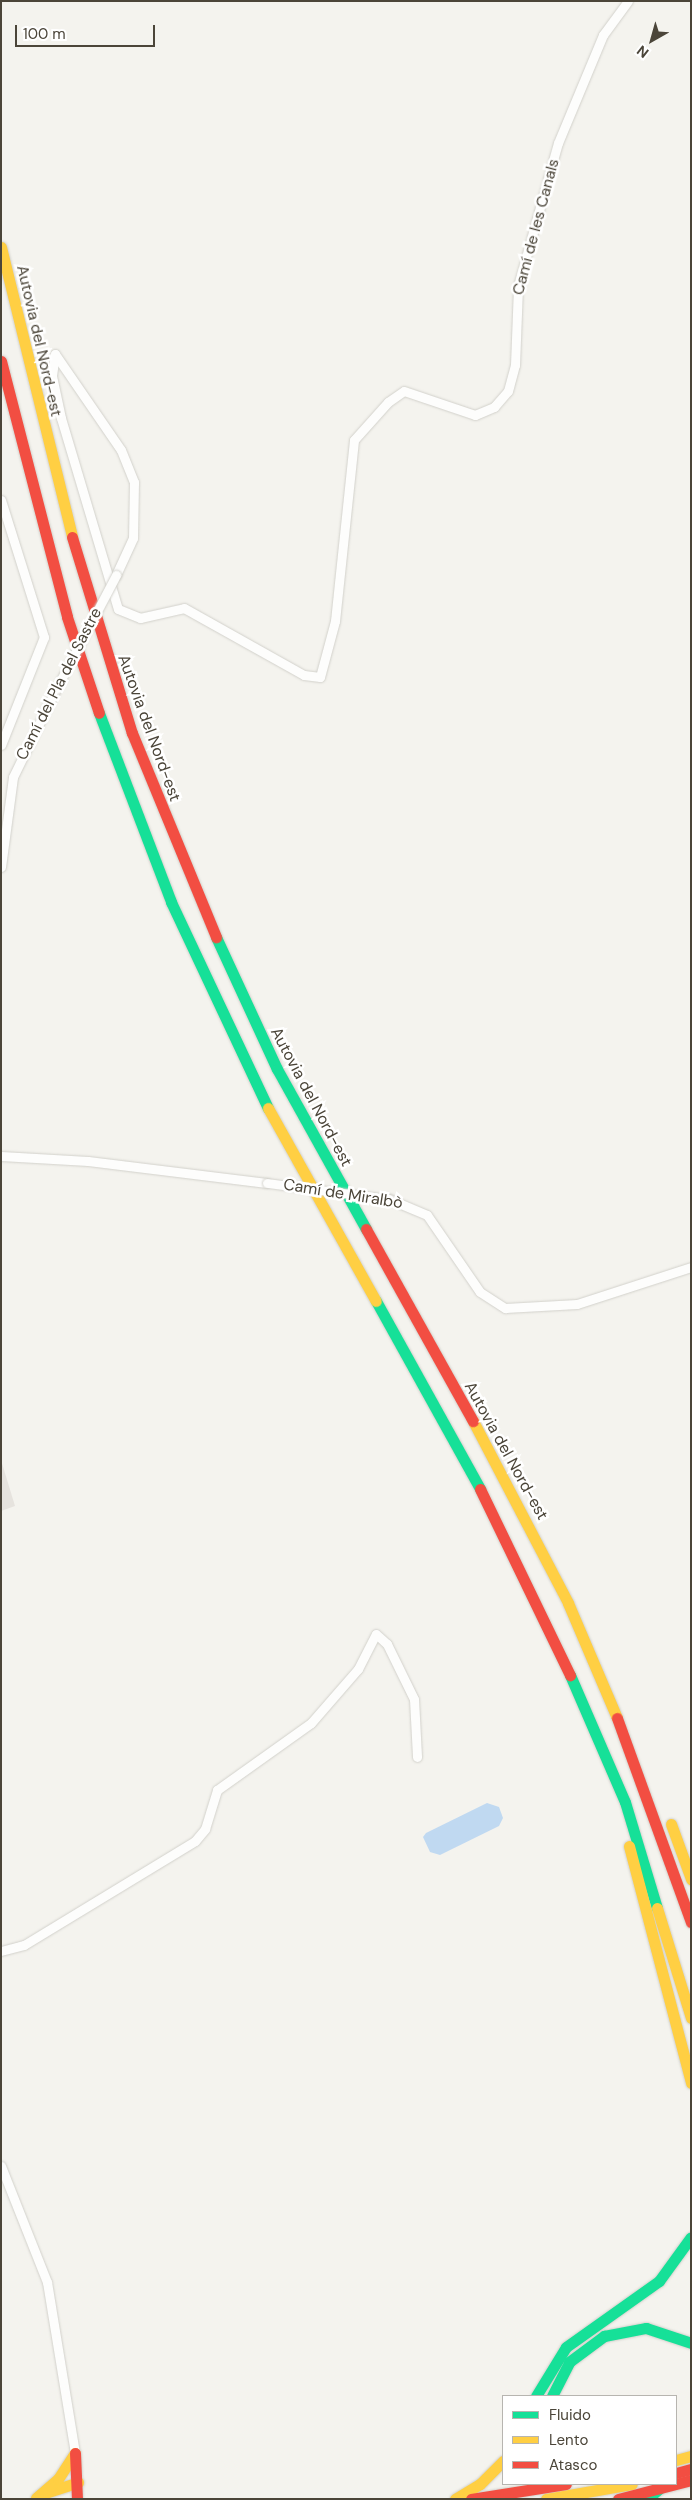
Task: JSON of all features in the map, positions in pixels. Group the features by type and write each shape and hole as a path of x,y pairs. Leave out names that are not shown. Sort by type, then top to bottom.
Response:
{"main road":[{"name":"Autovia del Nord-est","path":"1,247 86,592 162,814 222,956 277,1069 534,1535 596,1662 655,1810 691,1922"},
{"path":"1,361 67,618 118,770 174,910 261,1095 471,1470 584,1702 638,1839 691,2018"},
{"path":"453,1388 477,1414 546,1542 652,1773"},
{"path":"584,1702 584,1716 645,1902 691,2083"},
{"path":"666,1810 691,1879"},
{"path":"537,2395 566,2347 652,2287 691,2237"},
{"path":"553,2395 570,2362 604,2336 646,2328 691,2342"},
{"path":"35,2498 58,2479 75,2453"},
{"path":"75,2453 78,2482 83,2499"},
{"path":"677,2460 691,2456"},
{"path":"455,2499 480,2484 502,2462"},
{"path":"677,2473 691,2469"},
{"path":"58,2479 78,2482"},
{"path":"677,2484 691,2480"},
{"path":"35,2498 63,2490 78,2482"},
{"path":"63,2490 76,2499 78,2482"},
{"path":"471,2499 560,2485"},
{"path":"546,2499 626,2485"},
{"path":"618,2499 672,2485"},
{"path":"647,2499 660,2488"}],"street":[{"name":"Camí de les Canals","path":"313,679 322,674 333,636 354,440 364,424 404,392 471,415 490,409 505,396 515,365 520,275 562,132 603,35 628,1"},
{"name":"Camí del Pla del Sastre","path":"1,867 3,836 13,777 56,689 116,575 133,538 134,482 118,445 55,354 52,376 61,418 118,609 140,618 184,608 313,679"},
{"name":"Camí del Pla del Sastre","path":"1,500 44,638 1,745"},
{"name":"Camí de Miralbò","path":"1,1156 88,1161 389,1199 427,1215 480,1292 505,1308 577,1304 691,1267"},
{"path":"1,1950 24,1945 195,1841 205,1829 217,1790 311,1723 358,1669 376,1634 388,1644 414,1699 417,1757"},
{"path":"1,2166 47,2282 75,2453"}],"shaded area":[{"path":"1,1460 15,1506 1,1511"}],"water":[{"path":"487,1803 499,1807 503,1818 499,1826 440,1855 430,1852 423,1837 426,1833"}],"traffic: fast":[{"path":"99,713 171,902 268,1108"},
{"path":"216,937 277,1069 366,1229"},
{"path":"376,1301 480,1489"},
{"path":"570,1675 625,1802 657,1908"},
{"path":"537,2395 566,2347 659,2281 691,2237"},
{"path":"552,2395 569,2362 604,2336 646,2328 691,2343"},
{"path":"647,2499 660,2488"}],"traffic: slow":[{"path":"1,247 72,537"},
{"path":"268,1108 376,1301"},
{"path":"473,1421 568,1603 617,1718"},
{"path":"671,1824 691,1879"},
{"path":"629,1846 691,2083"},
{"path":"657,1908 691,2018"},
{"path":"36,2498 58,2479 75,2453"},
{"path":"677,2460 691,2456"},
{"path":"455,2499 480,2484 502,2462"},
{"path":"42,2494 78,2482"},
{"path":"546,2499 626,2485"}],"traffic: jam":[{"path":"1,361 67,617 99,713"},
{"path":"72,537 132,733 216,937"},
{"path":"366,1229 473,1421"},
{"path":"480,1489 570,1675"},
{"path":"617,1718 691,1922"},
{"path":"75,2453 77,2499"},
{"path":"677,2473 691,2469"},
{"path":"677,2484 691,2480"},
{"path":"471,2499 560,2485"},
{"path":"618,2499 672,2485"}]}
